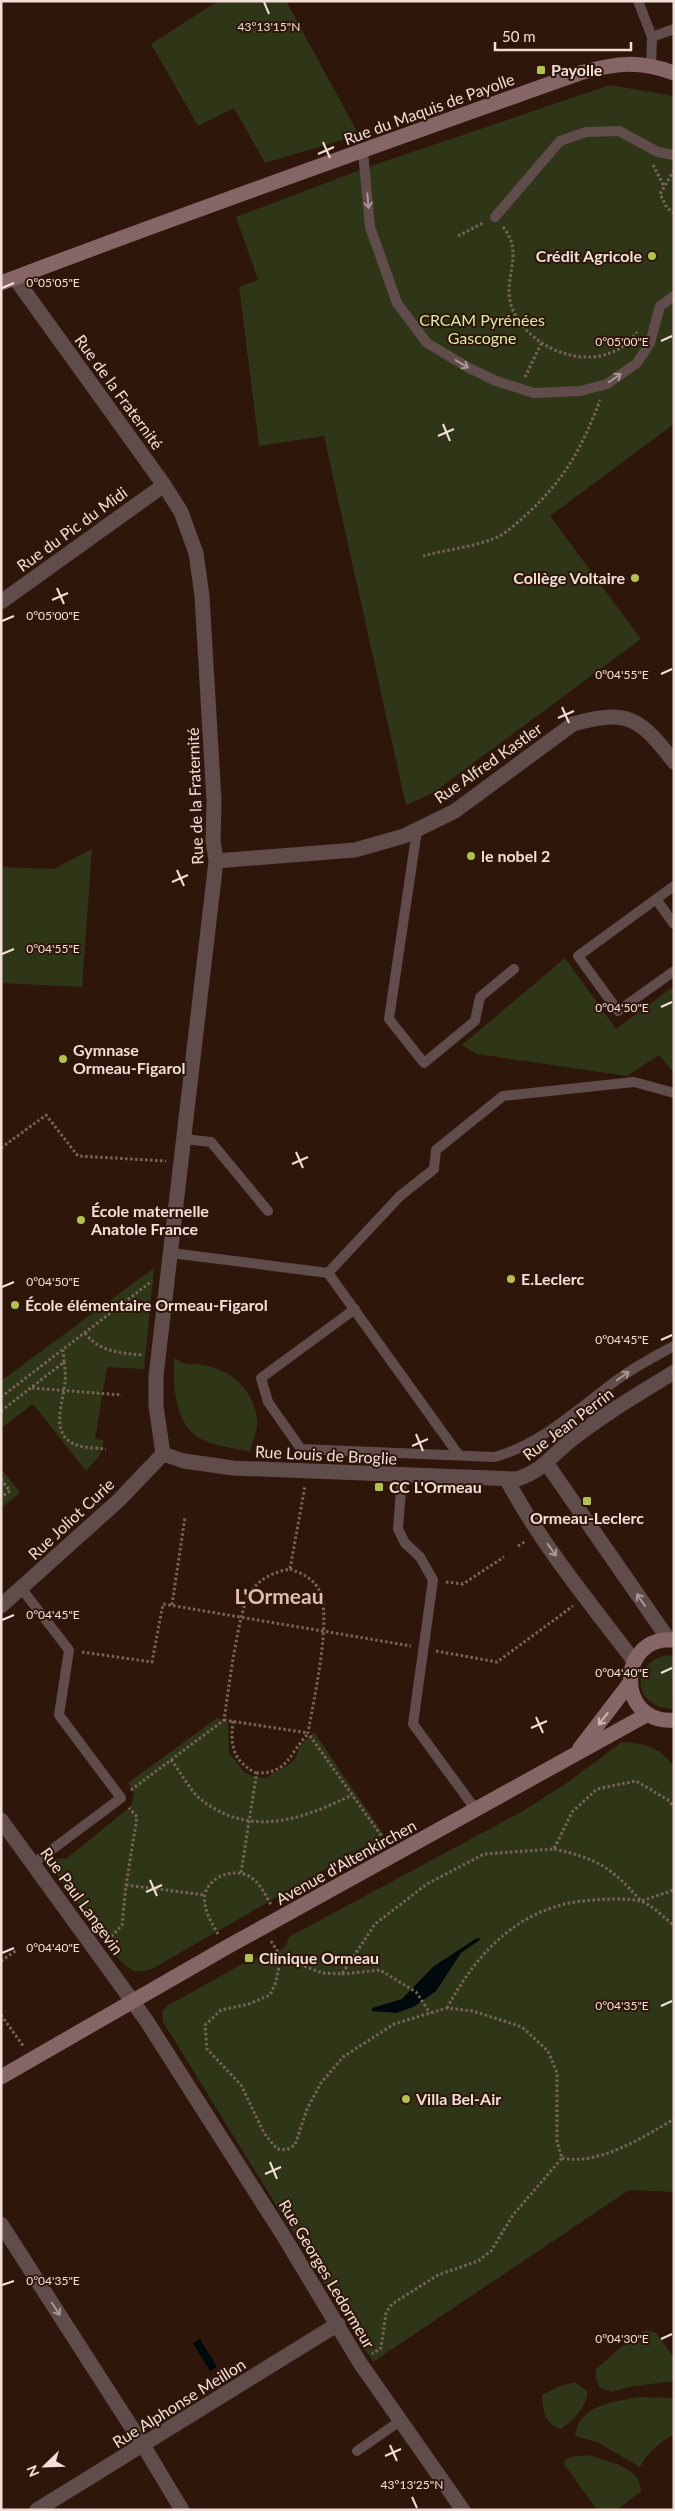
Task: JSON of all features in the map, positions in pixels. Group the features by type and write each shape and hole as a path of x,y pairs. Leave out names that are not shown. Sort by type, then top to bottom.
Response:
{"street":[{"name":"Rue du Maquis de Payolle","path":"8,280 226,198 363,152 580,73 605,66 630,63 651,65 674,73"},
{"name":"Rue de la Fraternité","path":"8,280 164,485 181,512 196,552 202,596 214,801 213,840 216,861 159,1356 156,1406 163,1454"},
{"name":"Rue du Pic du Midi","path":"1,602 164,485"},
{"name":"Rue Alfred Kastler","path":"216,861 356,850 404,836 455,811 572,724 590,719 613,716 632,721 651,732 674,762"},
{"name":"Rue Jean Perrin","path":"507,1480 530,1475 547,1464 569,1442 674,1372"},
{"name":"Rue Louis de Broglie","path":"163,1454 184,1461 233,1468 507,1480"},
{"name":"Rue Joliot Curie","path":"1,1606 119,1500 163,1454"},
{"path":"547,1464 671,1640 648,1646 634,1661 630,1672 630,1684 632,1696 648,1714 659,1719 673,1721"},
{"path":"507,1480 518,1500 585,1598 634,1661"},
{"name":"Avenue d'Altenkirchen","path":"576,1753 630,1684"},
{"name":"Avenue d'Altenkirchen","path":"1,2077 227,1947 648,1714"},
{"name":"Rue Paul Langevin","path":"1,1820 134,2002"},
{"name":"Rue Georges Ledormeur","path":"134,2002 273,2218 360,2363 462,2510"},
{"path":"1,2224 182,2510"},
{"name":"Rue Alphonse Meillon","path":"37,2510 338,2324"}],"lane":[{"path":"638,1 652,37 651,65"},
{"path":"652,37 674,29"},
{"path":"495,217 560,142 586,132 619,131 650,148 674,155"},
{"path":"363,152 370,227 383,267 402,309 427,343 469,368 496,381 520,387 534,393 580,391 607,384 637,363 650,343 660,306 674,296"},
{"path":"417,830 389,1019 424,1063 475,1021 480,998 514,969"},
{"path":"674,886 578,956 618,1011 674,971"},
{"path":"656,899 674,924"},
{"path":"328,1273 400,1196 434,1169 436,1150 503,1096 634,1082 674,1093"},
{"path":"184,1139 211,1142 268,1211"},
{"path":"171,1253 328,1273 458,1454"},
{"path":"355,1309 261,1378 268,1402 301,1449 458,1454 494,1457 528,1444 625,1374 674,1346"},
{"path":"402,1476 398,1529 405,1543 420,1557 432,1580 413,1724 476,1810"},
{"path":"21,1588 69,1650 60,1715 121,1798 34,1863"},
{"path":"357,2451 400,2421"}],"path":[{"path":"650,148 651,162 664,187"},
{"path":"674,170 660,194 666,208 674,214"},
{"path":"458,236 495,217 508,233 515,252 508,280 512,307 524,327 541,344 554,351 568,355 598,356 614,353 633,339 638,331"},
{"path":"520,387 541,344"},
{"path":"423,556 494,539 516,524 545,498 571,465 590,427 607,384"},
{"path":"1,1148 46,1115 78,1156 182,1162"},
{"path":"1,1396 169,1270"},
{"path":"84,1332 93,1344 117,1353 159,1356"},
{"path":"62,1350 66,1382 59,1421 62,1433 68,1441 80,1446 106,1449"},
{"path":"1,1411 64,1362"},
{"path":"32,1388 63,1392 122,1395"},
{"path":"290,1569 307,1470"},
{"path":"1,1480 10,1491 1,1497"},
{"path":"172,1605 185,1516"},
{"path":"432,1580 464,1584 504,1557"},
{"path":"224,1720 241,1617 250,1593 264,1578 278,1571 290,1569 309,1579 318,1588 324,1602 324,1631 308,1733 296,1746 292,1757 285,1765 270,1772 256,1773 241,1764 234,1754 230,1740 233,1721"},
{"path":"69,1650 152,1662 163,1604 241,1617"},
{"path":"97,1951 122,1924 137,1817 121,1798 224,1720 308,1733 395,1855"},
{"path":"171,1760 197,1796 223,1814 250,1822 285,1821 316,1813 352,1795"},
{"path":"241,1873 256,1773"},
{"path":"554,1849 572,1812 597,1789 636,1781 668,1800 674,1807"},
{"path":"342,1974 375,1924 427,1884 484,1854 554,1849 588,1856 620,1876 641,1901 674,1926"},
{"path":"227,1947 210,1920 205,1895 212,1882 225,1874 241,1873 253,1878 280,1919"},
{"path":"126,1885 205,1895"},
{"path":"446,2008 462,1981 489,1948 525,1919 568,1901 606,1899 641,1901 674,1890"},
{"path":"263,1928 281,1957 322,1974 380,1970 405,1984 425,2002 430,2013"},
{"path":"1,1961 17,1950"},
{"path":"281,1957 276,1982 270,1995 249,2004 221,2010 205,2025 207,2049 241,2085 264,2133 277,2149 286,2150 295,2145 307,2108 322,2083 343,2057 394,2024 446,2008 473,2011 522,2026 548,2051 557,2073 557,2142 562,2158"},
{"path":"1,2015 33,2060"},
{"path":"562,2158 573,2161 614,2150 638,2141 674,2119"},
{"path":"360,2363 381,2348 386,2313 392,2304 438,2275 478,2261 491,2251 513,2215 562,2158"}],"green space":[{"path":"218,1 286,1 359,135 265,163 234,108 198,126 151,44"},
{"name":"CRCAM Pyrénées Gascogne","path":"610,85 674,96 674,424 550,516 641,639 433,793 406,805 324,436 259,446 239,287 258,280 236,217 365,168"},
{"path":"92,849 82,987 1,983 1,867 54,869"},
{"path":"565,958 616,1029 674,986 674,1073 659,1055 627,1076 477,1054 462,1045"},
{"path":"154,1268 144,1369 107,1367 95,1439 104,1440 100,1455 86,1471 33,1404 1,1428 1,1381"},
{"path":"174,1358 185,1363 203,1365 223,1372 232,1377 247,1392 252,1401 257,1422 256,1433 250,1452 201,1439 185,1424 180,1414 175,1392"},
{"path":"1,1468 20,1493 1,1508"},
{"path":"669,1655 674,1656 672,1709 649,1701 643,1693 640,1683 642,1674 647,1666 656,1659"},
{"path":"217,1718 228,1722 229,1753 245,1773 256,1777 265,1778 288,1765 295,1759 300,1746 314,1732 384,1835 152,1969 132,1970 117,1957 45,1858 66,1859 125,1811 132,1804 134,1792 128,1783"},
{"path":"622,1742 652,1747 658,1750 674,1767 674,2192 629,2190 373,2362 163,2022 162,2012 167,2006 251,1959 270,1957 286,1946 289,1937 523,1811 567,1783"},
{"path":"646,2330 656,2333 674,2358 674,2381 628,2387 612,2392 599,2387 596,2369 633,2337"},
{"path":"574,2382 587,2391 587,2396 578,2413 560,2429 551,2423 545,2415 542,2395"},
{"path":"640,2397 674,2398 674,2434 654,2448 640,2467 597,2442 575,2436 583,2417 590,2411 609,2403"},
{"path":"589,2455 629,2470 639,2483 641,2491 617,2510 597,2510 564,2464 565,2460 571,2457"}],"shaded area":[{"path":"477,1938 481,1939 461,1953 436,1991 415,2006 397,2013 372,2011 372,2008 402,1999 434,1966"},
{"path":"200,2339 217,2367 210,2371 193,2343"}],"place":[{"name":"Payolle","path":"541,70"},
{"name":"Crédit Agricole","path":"652,256"},
{"name":"Collège Voltaire","path":"635,578"},
{"name":"le nobel 2","path":"471,856"},
{"name":"Gymnase Ormeau-Figarol","path":"63,1059"},
{"name":"École maternelle Anatole France","path":"81,1220"},
{"name":"E.Leclerc","path":"511,1279"},
{"name":"École élémentaire Ormeau-Figarol","path":"15,1305"},
{"name":"CC L'Ormeau","path":"379,1487"},
{"name":"Ormeau-Leclerc","path":"587,1501"},
{"name":"Clinique Ormeau","path":"249,1958"},
{"name":"Villa Bel-Air","path":"406,2099"}],"district":[{"name":"L'Ormeau","path":"279,1597"}]}
